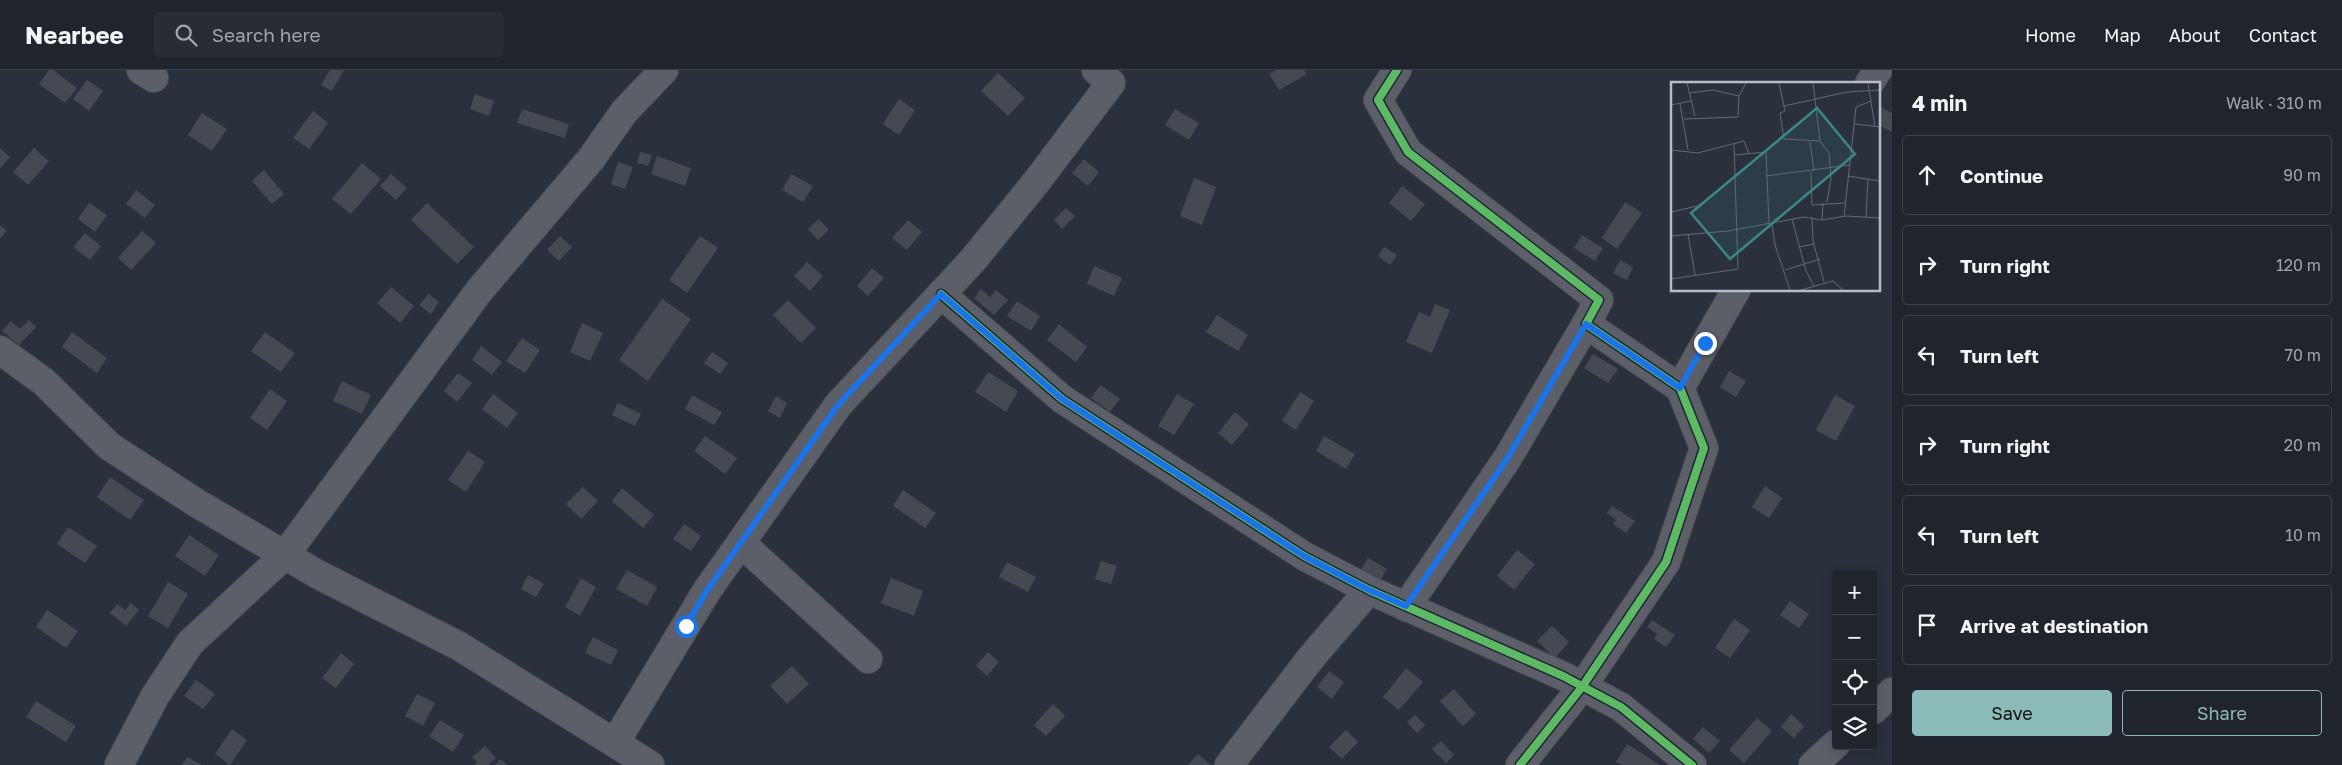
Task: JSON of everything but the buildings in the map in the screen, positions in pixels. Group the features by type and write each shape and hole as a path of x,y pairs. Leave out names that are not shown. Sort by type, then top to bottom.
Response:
{"street":[{"path":"119,765 155,696 190,643 285,555 479,291 591,159 624,112 664,70"},
{"path":"616,743 706,592 838,405 973,260 1014,210 1111,82 1096,70"},
{"path":"1397,70 1378,100 1408,152 1599,300 1507,459 1406,606"},
{"path":"1870,82 1878,70"},
{"path":"1680,388 1735,291"},
{"path":"941,294 1062,399 1304,556 1369,590 1562,676 1621,707 1692,765"},
{"path":"1520,765 1582,687 1666,562 1704,448 1680,388 1586,324"},
{"path":"0,350 44,382 110,446 196,502 317,574 459,646 616,743 644,763"},
{"path":"741,543 868,659"},
{"path":"1229,765 1310,659 1369,590"},
{"path":"1877,706 1892,692"},
{"path":"1813,765 1832,748"}],"cycle path":[{"path":"1397,70 1378,100 1408,152 1599,300 1586,324 1680,388 1704,448 1666,562 1582,687 1520,765"},
{"path":"941,294 1062,399 1304,556 1369,590 1563,676 1621,707 1692,765"}],"route":[{"path":"686,626 706,592 838,405 941,294 1062,399 1304,556 1369,590 1406,606 1507,459 1586,324 1680,388 1705,343"}]}
